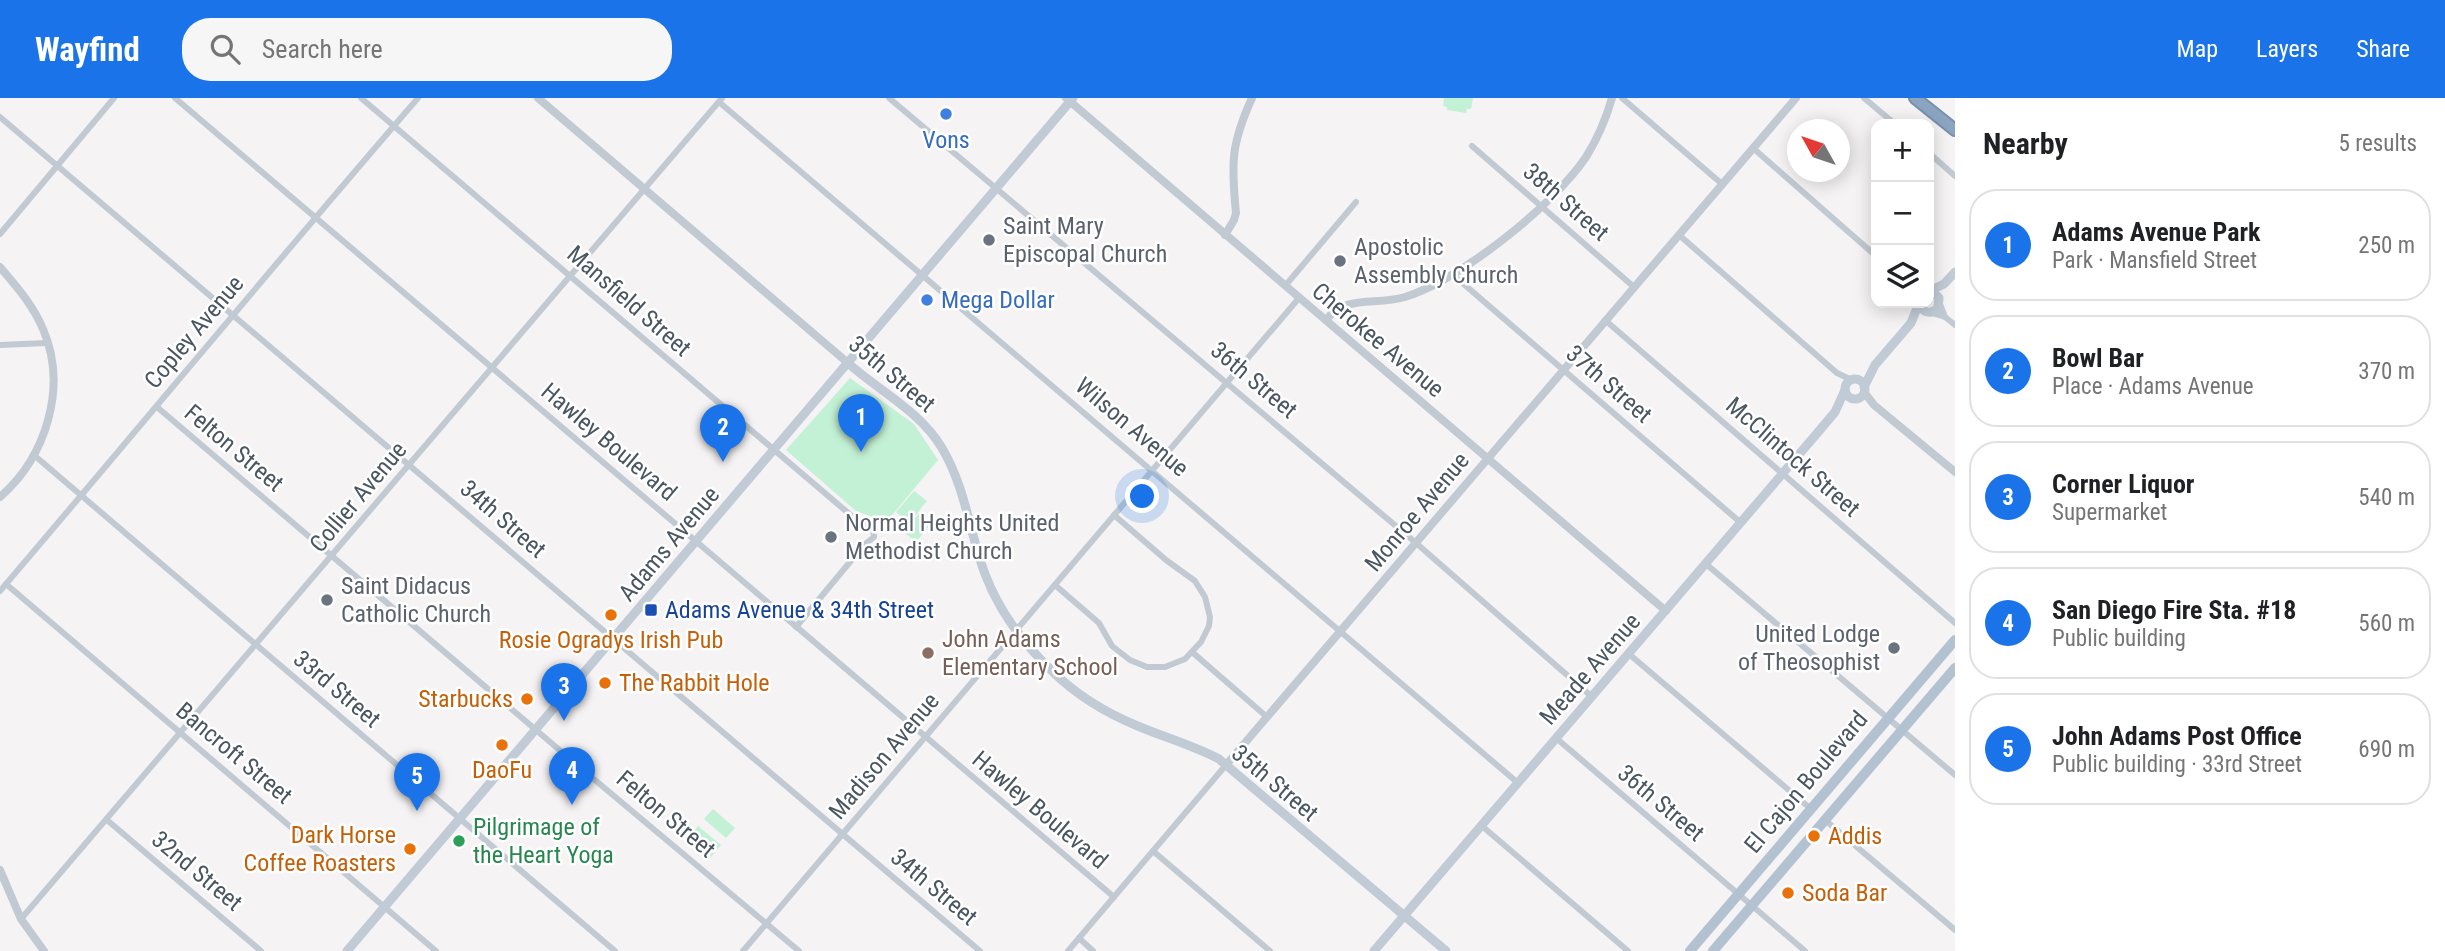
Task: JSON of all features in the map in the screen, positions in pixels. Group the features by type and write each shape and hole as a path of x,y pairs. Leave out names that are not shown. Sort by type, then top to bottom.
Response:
{"highway":[{"path":"1915,98 1955,130"}],"main road":[{"name":"Adams Avenue","path":"347,951 1070,99"},
{"name":"Meade Avenue","path":"1934,289 1944,284 1955,272"},
{"name":"Meade Avenue","path":"1911,323 1938,308 1944,284"},
{"name":"Meade Avenue","path":"1934,294 1940,301"},
{"name":"Meade Avenue","path":"1835,412 1849,384 1875,365 1911,323 1917,308"},
{"name":"Meade Avenue","path":"1921,308 1930,312"},
{"name":"35th Street","path":"848,363 896,399 927,427 941,447 960,485 985,573 1016,631 1051,671 1099,707 1142,728 1191,746 1226,765 1446,951"},
{"name":"Meade Avenue","path":"1374,951 1835,412 1860,394 1875,365"},
{"path":"1861,382 1860,394 1848,396 1849,384 1861,382"},
{"name":"El Cajon Boulevard","path":"1690,951 1955,640"},
{"name":"El Cajon Boulevard","path":"1713,951 1955,668"}],"street":[{"path":"0,234 114,98"},
{"name":"Hawley Boulevard","path":"174,98 1114,897"},
{"name":"Mansfield Street","path":"362,98 860,523 873,528 874,537 864,545 796,627"},
{"name":"Copley Avenue","path":"0,591 418,98"},
{"name":"35th Street","path":"538,98 848,363"},
{"name":"36th Street","path":"889,98 1416,543 1591,696"},
{"path":"1224,235 1236,213 1231,165 1234,142 1252,98"},
{"path":"1326,320 1338,307 1347,303 1373,303 1429,287 1497,244 1567,181 1604,125 1612,98"},
{"path":"1622,98 1722,184"},
{"name":"Monroe Avenue","path":"1068,951 1796,98"},
{"path":"1864,98 1889,119"},
{"name":"Cherokee Avenue","path":"1070,99 1224,235 1666,611"},
{"name":"Collier Avenue","path":"21,919 721,100"},
{"name":"Wilson Avenue","path":"721,100 1518,783"},
{"name":"34th Street","path":"0,117 980,951"},
{"name":"38th Street","path":"1472,146 1634,287"},
{"path":"1753,148 1871,252"},
{"path":"1934,157 1955,176"},
{"path":"1285,286 1356,202"},
{"path":"1679,235 1849,384"},
{"path":"0,267 27,298 44,331 53,387 46,427 35,456 13,486 0,497"},
{"name":"37th Street","path":"1452,274 1740,522"},
{"name":"Madison Avenue","path":"743,951 1299,298"},
{"path":"1940,301 1945,317"},
{"path":"1930,312 1945,317 1955,325"},
{"name":"McClintock Street","path":"1605,320 1955,623"},
{"path":"0,345 47,343"},
{"path":"1860,394 1955,471"},
{"name":"Felton Street","path":"157,407 799,951"},
{"name":"33rd Street","path":"35,456 615,951"},
{"path":"1055,585 1099,623 1112,646 1130,660 1147,667 1165,667 1185,659 1201,642 1209,626 1210,617 1205,597 1195,581 1166,561 1114,515"},
{"path":"1706,564 1955,775"},
{"name":"Bancroft Street","path":"6,584 436,951"},
{"path":"1192,652 1268,717"},
{"path":"1629,654 1811,809"},
{"name":"36th Street","path":"1556,738 1805,951"},
{"name":"32nd Street","path":"107,820 261,951"},
{"path":"1825,820 1955,930"},
{"path":"1482,826 1628,951"},
{"path":"1153,851 1270,951"},
{"path":"0,870 21,919 44,951"},
{"path":"1079,938 1093,951"}],"green space":[{"path":"1444,98 1473,98 1471,109 1467,109 1466,113 1447,110 1447,107 1443,106"},
{"path":"850,378 914,424 938,460 882,527 873,517 856,511 786,450"},
{"path":"914,491 927,501 909,523 896,512"},
{"path":"919,513 932,523 916,542 904,532"},
{"path":"713,809 735,828 726,838 704,819"},
{"path":"698,826 721,845 709,859 687,839"}],"place":[{"name":"Vons","path":"946,114"},
{"name":"Saint Mary Episcopal Church","path":"989,240"},
{"name":"Apostolic Assembly Church","path":"1340,261"},
{"name":"Mega Dollar","path":"927,300"},
{"name":"Adams Avenue Park","path":"861,452"},
{"name":"Bowl Bar","path":"723,462"},
{"name":"Normal Heights United Methodist Church","path":"831,537"},
{"name":"Saint Didacus Catholic Church","path":"327,600"},
{"name":"Adams Avenue & 34th Street","path":"651,610"},
{"name":"Rosie Ogradys Irish Pub","path":"611,615"},
{"name":"United Lodge of Theosophist","path":"1894,648"},
{"name":"John Adams Elementary School","path":"928,653"},
{"name":"The Rabbit Hole","path":"605,683"},
{"name":"Starbucks","path":"527,699"},
{"name":"Corner Liquor","path":"564,721"},
{"name":"DaoFu","path":"502,745"},
{"name":"San Diego Fire Sta. #18","path":"572,805"},
{"name":"John Adams Post Office","path":"417,811"},
{"name":"Addis","path":"1814,836"},
{"name":"Pilgrimage of the Heart Yoga","path":"459,841"},
{"name":"Dark Horse Coffee Roasters","path":"410,849"},
{"name":"Soda Bar","path":"1788,893"}]}
